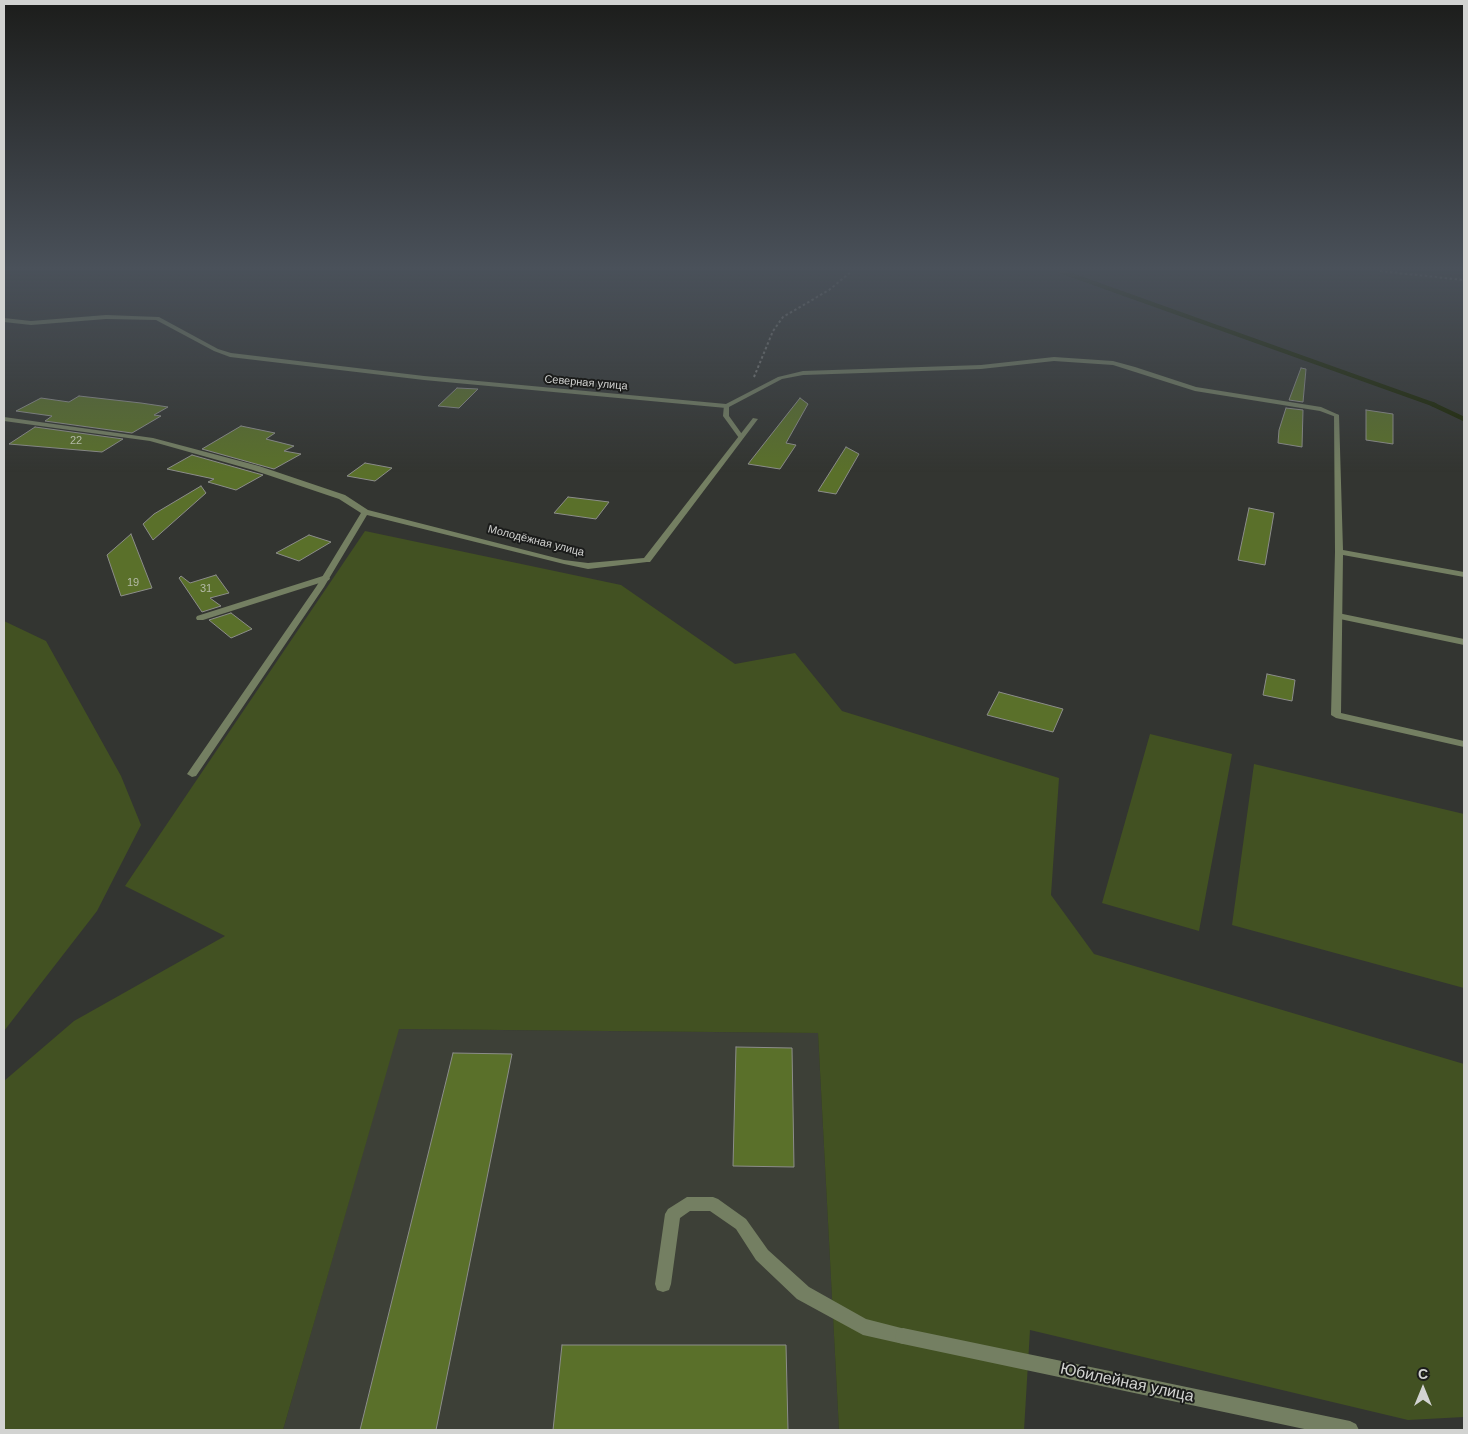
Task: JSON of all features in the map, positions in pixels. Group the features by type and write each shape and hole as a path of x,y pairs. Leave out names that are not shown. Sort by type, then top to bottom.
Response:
{"street":[{"name":"Северная улица","path":"194,338 230,355 424,378 726,406"},
{"path":"741,437 726,416 726,406 780,378 803,373 981,368 1054,359 1087,360 1133,368 1195,389 1322,409 1336,415 1338,552 1336,715 1464,744"},
{"path":"4,419 151,439 256,468 342,496 365,512 326,578 192,774"},
{"name":"Молодёжная улица","path":"365,512 564,562 588,566 647,560 755,419"},
{"path":"1338,552 1464,574"},
{"path":"200,618 326,578"},
{"path":"1338,616 1464,642"},
{"name":"Юбилейная улица","path":"663,1284 673,1214 687,1204 713,1204 741,1224 762,1255 803,1293 863,1327 1350,1430"}],"path":[{"path":"748,394 770,338"}],"shaded area":[{"path":"398,1029 818,1033 839,1430 283,1430"}],"green space":[{"path":"365,531 621,585 735,664 795,653 842,711 1059,778 1051,895 1094,954 1464,1064 1464,1417 1408,1420 1030,1330 1024,1430 839,1430 818,1033 399,1029 283,1430 4,1430 4,1081 74,1021 225,936 125,886"},
{"path":"4,621 46,641 121,776 141,825 97,911 4,1031"},
{"path":"1150,734 1232,754 1199,931 1102,903"},
{"path":"1254,764 1464,814 1464,988 1232,925"}],"building":[{"path":"1301,368 1306,369 1303,402 1289,400"},
{"path":"457,388 478,389 459,408 438,406"},
{"path":"79,396 168,407 154,415 161,416 132,433 45,421 52,416 16,411 41,398 69,402"},
{"path":"800,398 808,404 786,443 796,445 780,469 748,464"},
{"path":"1286,408 1303,410 1302,447 1278,443 1279,430"},
{"path":"1366,410 1393,414 1393,444 1366,440"},
{"path":"241,426 275,433 266,439 294,446 284,451 301,454 274,469 202,449"},
{"path":"35,427 123,439 102,452 9,444"},
{"path":"846,447 859,454 836,494 818,491"},
{"path":"192,455 263,475 236,490 208,482 214,479 167,469"},
{"path":"365,463 392,468 375,481 347,476"},
{"path":"201,486 206,493 153,540 143,524 154,514"},
{"path":"568,497 609,502 596,519 554,513"},
{"path":"1249,508 1274,513 1265,565 1238,560"},
{"path":"131,534 152,588 121,596 107,555"},
{"path":"309,535 331,542 299,561 276,553"},
{"path":"216,575 229,593 210,598 221,606 202,612 179,578 181,576 190,583"},
{"path":"231,613 252,629 231,638 209,620"},
{"path":"1267,674 1295,680 1292,701 1263,695"},
{"path":"999,692 1063,709 1053,732 987,715"},
{"path":"736,1047 792,1048 794,1167 733,1166"},
{"path":"453,1053 512,1054 436,1430 360,1430"},
{"path":"562,1345 786,1345 788,1430 553,1430"}],"waterway":[{"path":"1247,338 1435,405"},
{"path":"1432,404 1464,419"}]}
